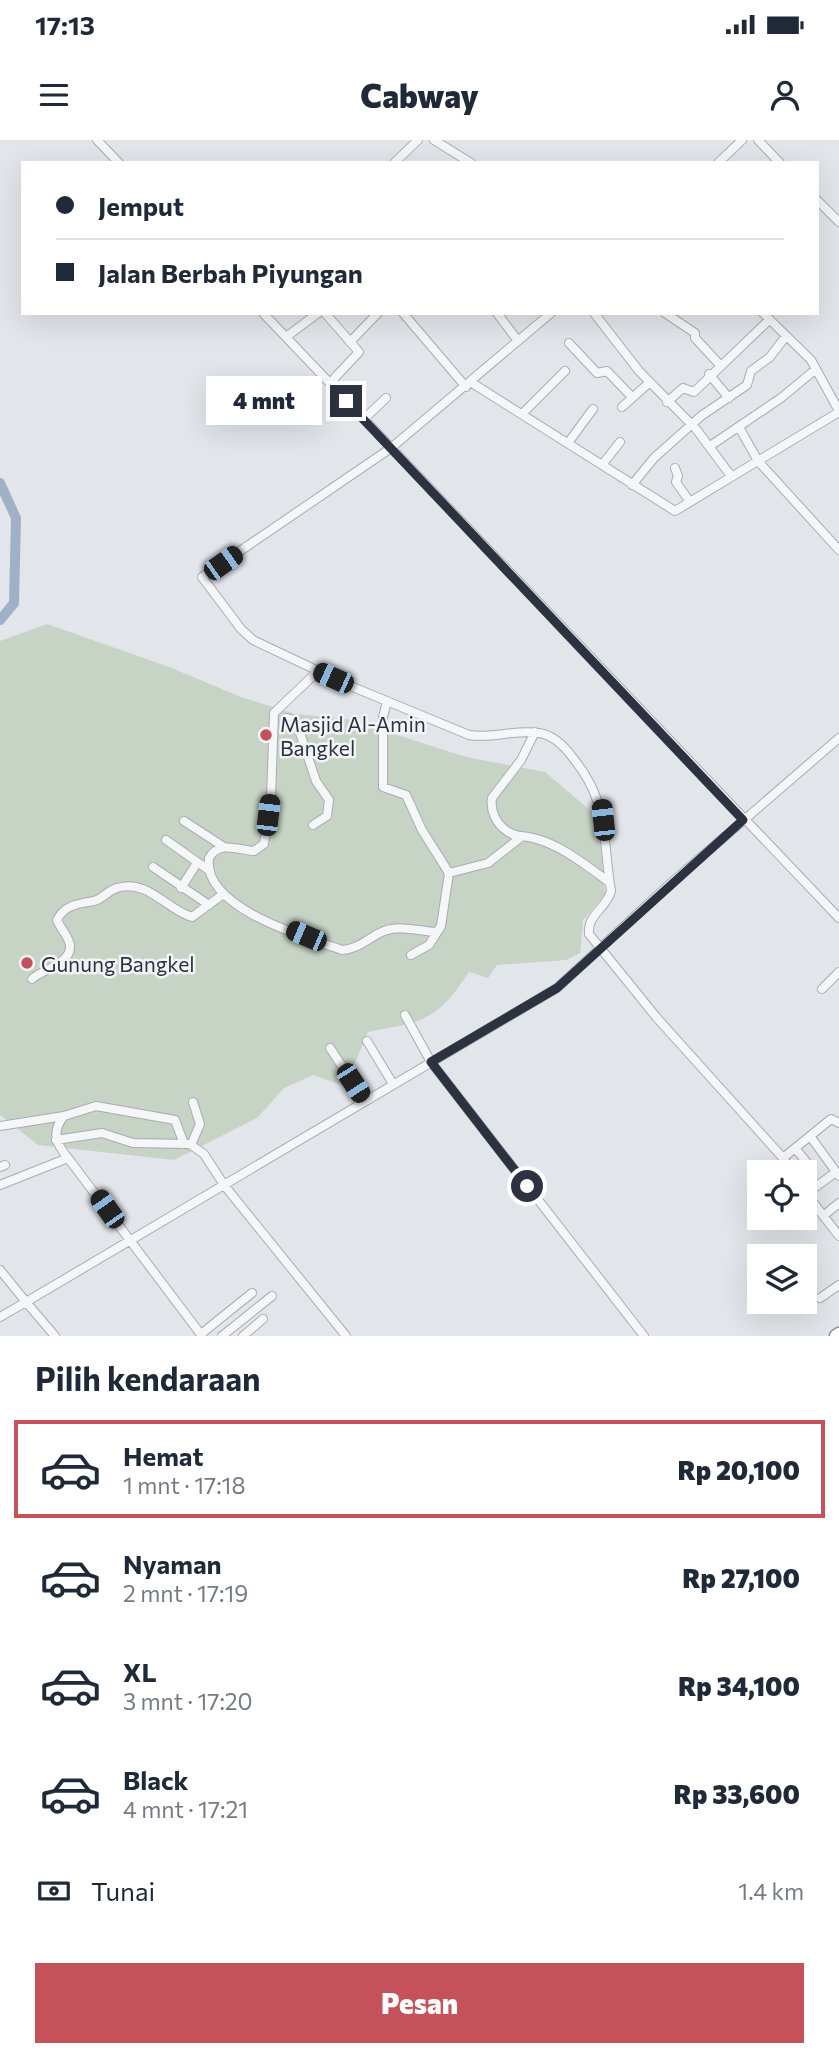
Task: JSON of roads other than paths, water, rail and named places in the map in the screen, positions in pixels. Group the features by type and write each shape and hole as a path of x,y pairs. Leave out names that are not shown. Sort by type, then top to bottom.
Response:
{"street":[{"path":"97,140 117,161"},
{"path":"396,161 418,140"},
{"path":"434,140 468,161"},
{"path":"720,161 742,140"},
{"path":"758,140 778,161"},
{"path":"819,202 839,222"},
{"path":"265,315 839,918"},
{"path":"286,337 315,315"},
{"path":"327,315 359,352 330,383"},
{"path":"350,342 375,315"},
{"path":"405,315 469,385 522,414 675,511 839,411 817,369 766,316 694,392 683,388 667,402"},
{"path":"498,315 518,341"},
{"path":"549,315 469,385 391,448 202,577 247,636 318,671 469,735 492,737 535,732 554,738 591,781 601,806 609,898 589,922 589,934 599,948 657,1018 783,1158 831,1119 839,1123"},
{"path":"596,315 667,402 710,446 731,476"},
{"path":"668,315 695,332 695,338 720,365"},
{"path":"632,485 654,458 692,425 747,385 751,372 770,356 786,336"},
{"path":"569,343 597,373 607,371 632,397"},
{"path":"710,446 817,369"},
{"path":"522,414 565,371"},
{"path":"709,374 729,398"},
{"path":"622,407 650,382"},
{"path":"363,419 386,398"},
{"path":"568,443 593,409"},
{"path":"739,427 758,461 839,550"},
{"path":"602,465 620,442"},
{"path":"675,468 678,476 676,482 690,502"},
{"path":"184,821 224,847 254,851 264,844 271,797 274,713 318,671"},
{"path":"379,736 385,700"},
{"path":"385,700 382,738 383,787 409,799 422,830 449,873"},
{"path":"287,718 296,721 316,781 329,800 327,816 313,825"},
{"path":"520,838 502,827 491,804 492,798 521,760 535,732"},
{"path":"0,1317 557,988 743,820 839,738"},
{"path":"449,873 488,863 520,838 532,837 555,848 609,882"},
{"path":"166,840 210,872"},
{"path":"224,847 212,853 208,864 210,872 222,895 254,915 342,950 356,947 388,930 403,928 436,932"},
{"path":"181,888 197,863"},
{"path":"153,867 209,905"},
{"path":"411,955 429,945 436,932 446,907 445,882 449,873"},
{"path":"33,979 50,971 69,951 70,943 57,920 63,912 79,902 96,900 114,889 131,887 150,890 189,917 222,895"},
{"path":"822,989 839,972"},
{"path":"405,1015 431,1062 644,1336"},
{"path":"367,1041 393,1084"},
{"path":"330,1048 365,1101"},
{"path":"188,1144 200,1124 193,1102"},
{"path":"0,1125 64,1116 107,1106 138,1115 175,1120 188,1144 204,1154 224,1185 346,1336"},
{"path":"64,1116 55,1130 56,1140 201,1335 252,1293"},
{"path":"56,1140 102,1133 133,1143 188,1144"},
{"path":"810,1136 837,1174 817,1186"},
{"path":"795,1148 805,1160"},
{"path":"0,1185 68,1158"},
{"path":"823,1216 839,1203"},
{"path":"817,1208 839,1237"},
{"path":"0,1270 55,1336"},
{"path":"820,1298 839,1285"},
{"path":"222,1336 272,1296"},
{"path":"243,1336 263,1319"}],"waterway":[{"path":"0,483 16,518 14,603 0,620"}],"place":[{"name":"Masjid Al-Amin Bangkel","path":"266,735"},
{"name":"Gunung Bangkel","path":"27,963"}]}
